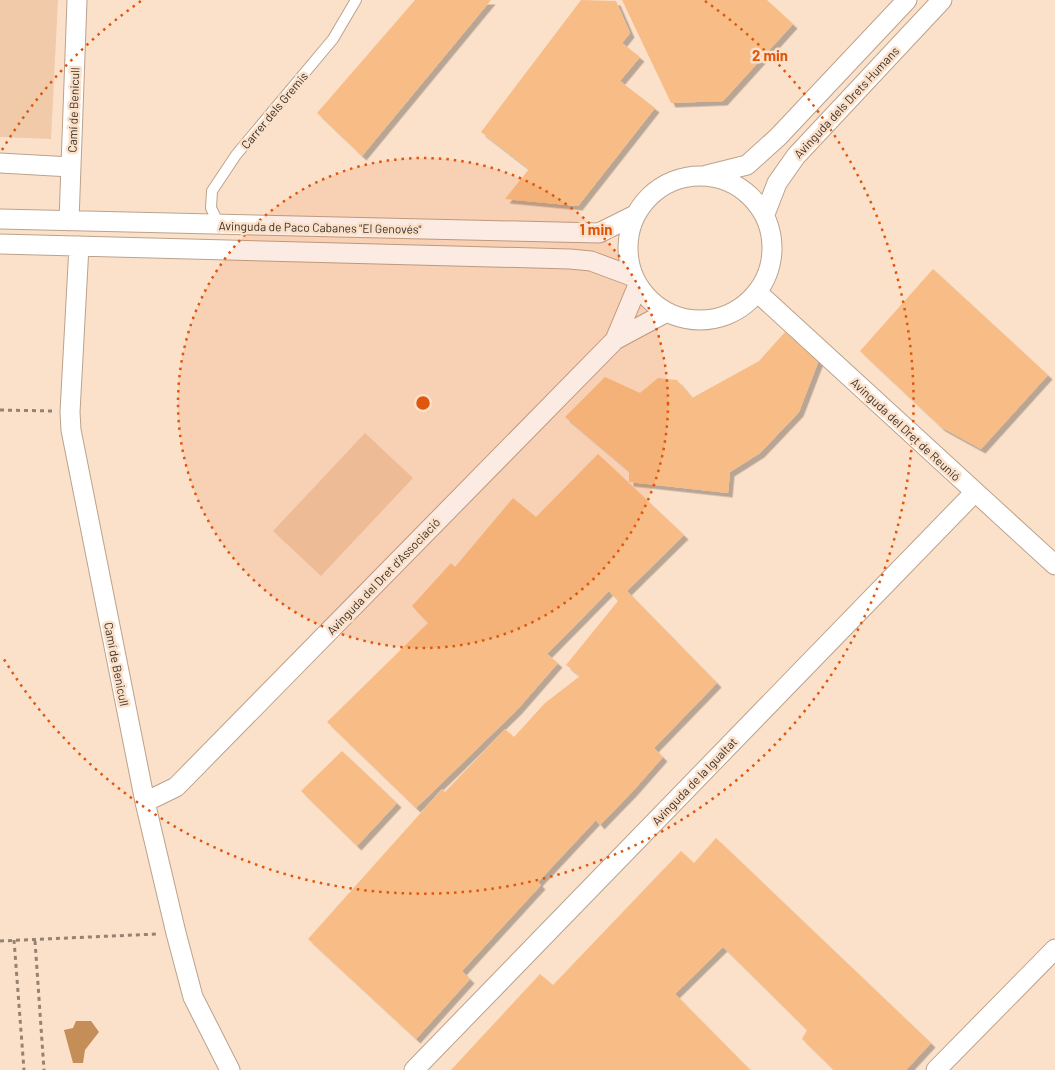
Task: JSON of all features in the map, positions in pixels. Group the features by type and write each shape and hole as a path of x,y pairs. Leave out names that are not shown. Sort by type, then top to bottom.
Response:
{"street":[{"name":"Camí de Benicull","path":"69,221 77,0"},
{"name":"Avinguda dels Drets Humans","path":"707,175 747,165 778,137 907,0"},
{"name":"Avinguda dels Drets Humans","path":"764,214 777,183 796,156 942,0"},
{"path":"0,163 71,167"},
{"path":"707,175 733,183 749,194 764,214 772,238 771,262 762,286 731,314 710,320 685,319 667,312 647,297 636,281 628,252 635,216 652,193 674,180 707,175"},
{"name":"Avinguda de Paco Cabanes \"El Genovés\"","path":"0,219 598,233 635,216"},
{"name":"Avinguda de Paco Cabanes \"El Genovés\"","path":"0,244 570,259 591,261 636,281"},
{"name":"Camí de Benicull","path":"79,246 70,412 71,430 145,802 176,933 193,998 230,1070"},
{"name":"Avinguda del Dret d'Associació","path":"615,340 636,281"},
{"name":"Avinguda del Dret de Reunió","path":"757,292 1055,565"},
{"name":"Avinguda del Dret d'Associació","path":"145,802 176,788 615,340 667,312"},
{"name":"Avinguda de la Igualtat","path":"414,1070 975,492"},
{"path":"936,1070 1055,950"}],"lane":[{"name":"Carrer dels Gremis","path":"219,224 211,208 212,191 236,155 333,39 356,0"}],"path":[{"path":"0,410 70,412"},
{"path":"0,941 35,941 176,933"},
{"path":"14,940 24,1070"},
{"path":"35,941 44,1070"}],"shaded area":[{"path":"0,0 58,0 51,139 0,137"},
{"path":"365,433 413,478 321,576 273,531"},
{"path":"76,1021 91,1021 99,1032 85,1050 83,1063 73,1063 64,1030 73,1028"}],"building":[{"path":"415,0 491,0 362,156 317,113"},
{"path":"581,0 616,1 630,33 622,43 640,57 620,81 655,108 578,206 505,199 529,169 481,132"},
{"path":"622,0 767,0 793,24 723,101 671,103"},
{"path":"933,269 1048,375 981,449 941,427 860,351"},
{"path":"785,332 819,360 799,412 760,453 730,472 728,493 629,482 629,471 565,417 605,377 640,393 658,378 677,380 692,398 759,361"},
{"path":"598,454 684,535 627,591 717,683 654,748 663,757 633,791 600,825 596,820 538,882 541,885 462,971 470,979 416,1039 308,939 442,789 445,792 505,729 514,737 545,703 580,676 566,665 618,601 609,591 547,654 558,663 517,710 416,808 327,722 428,623 412,606 451,563 455,567 513,498 536,517"},
{"path":"342,751 397,803 357,846 301,791"},
{"path":"716,838 931,1043 906,1070 834,1070 802,1039 807,1030 723,947 675,994 750,1070 451,1070 540,974 553,985 681,851 694,863"}]}
